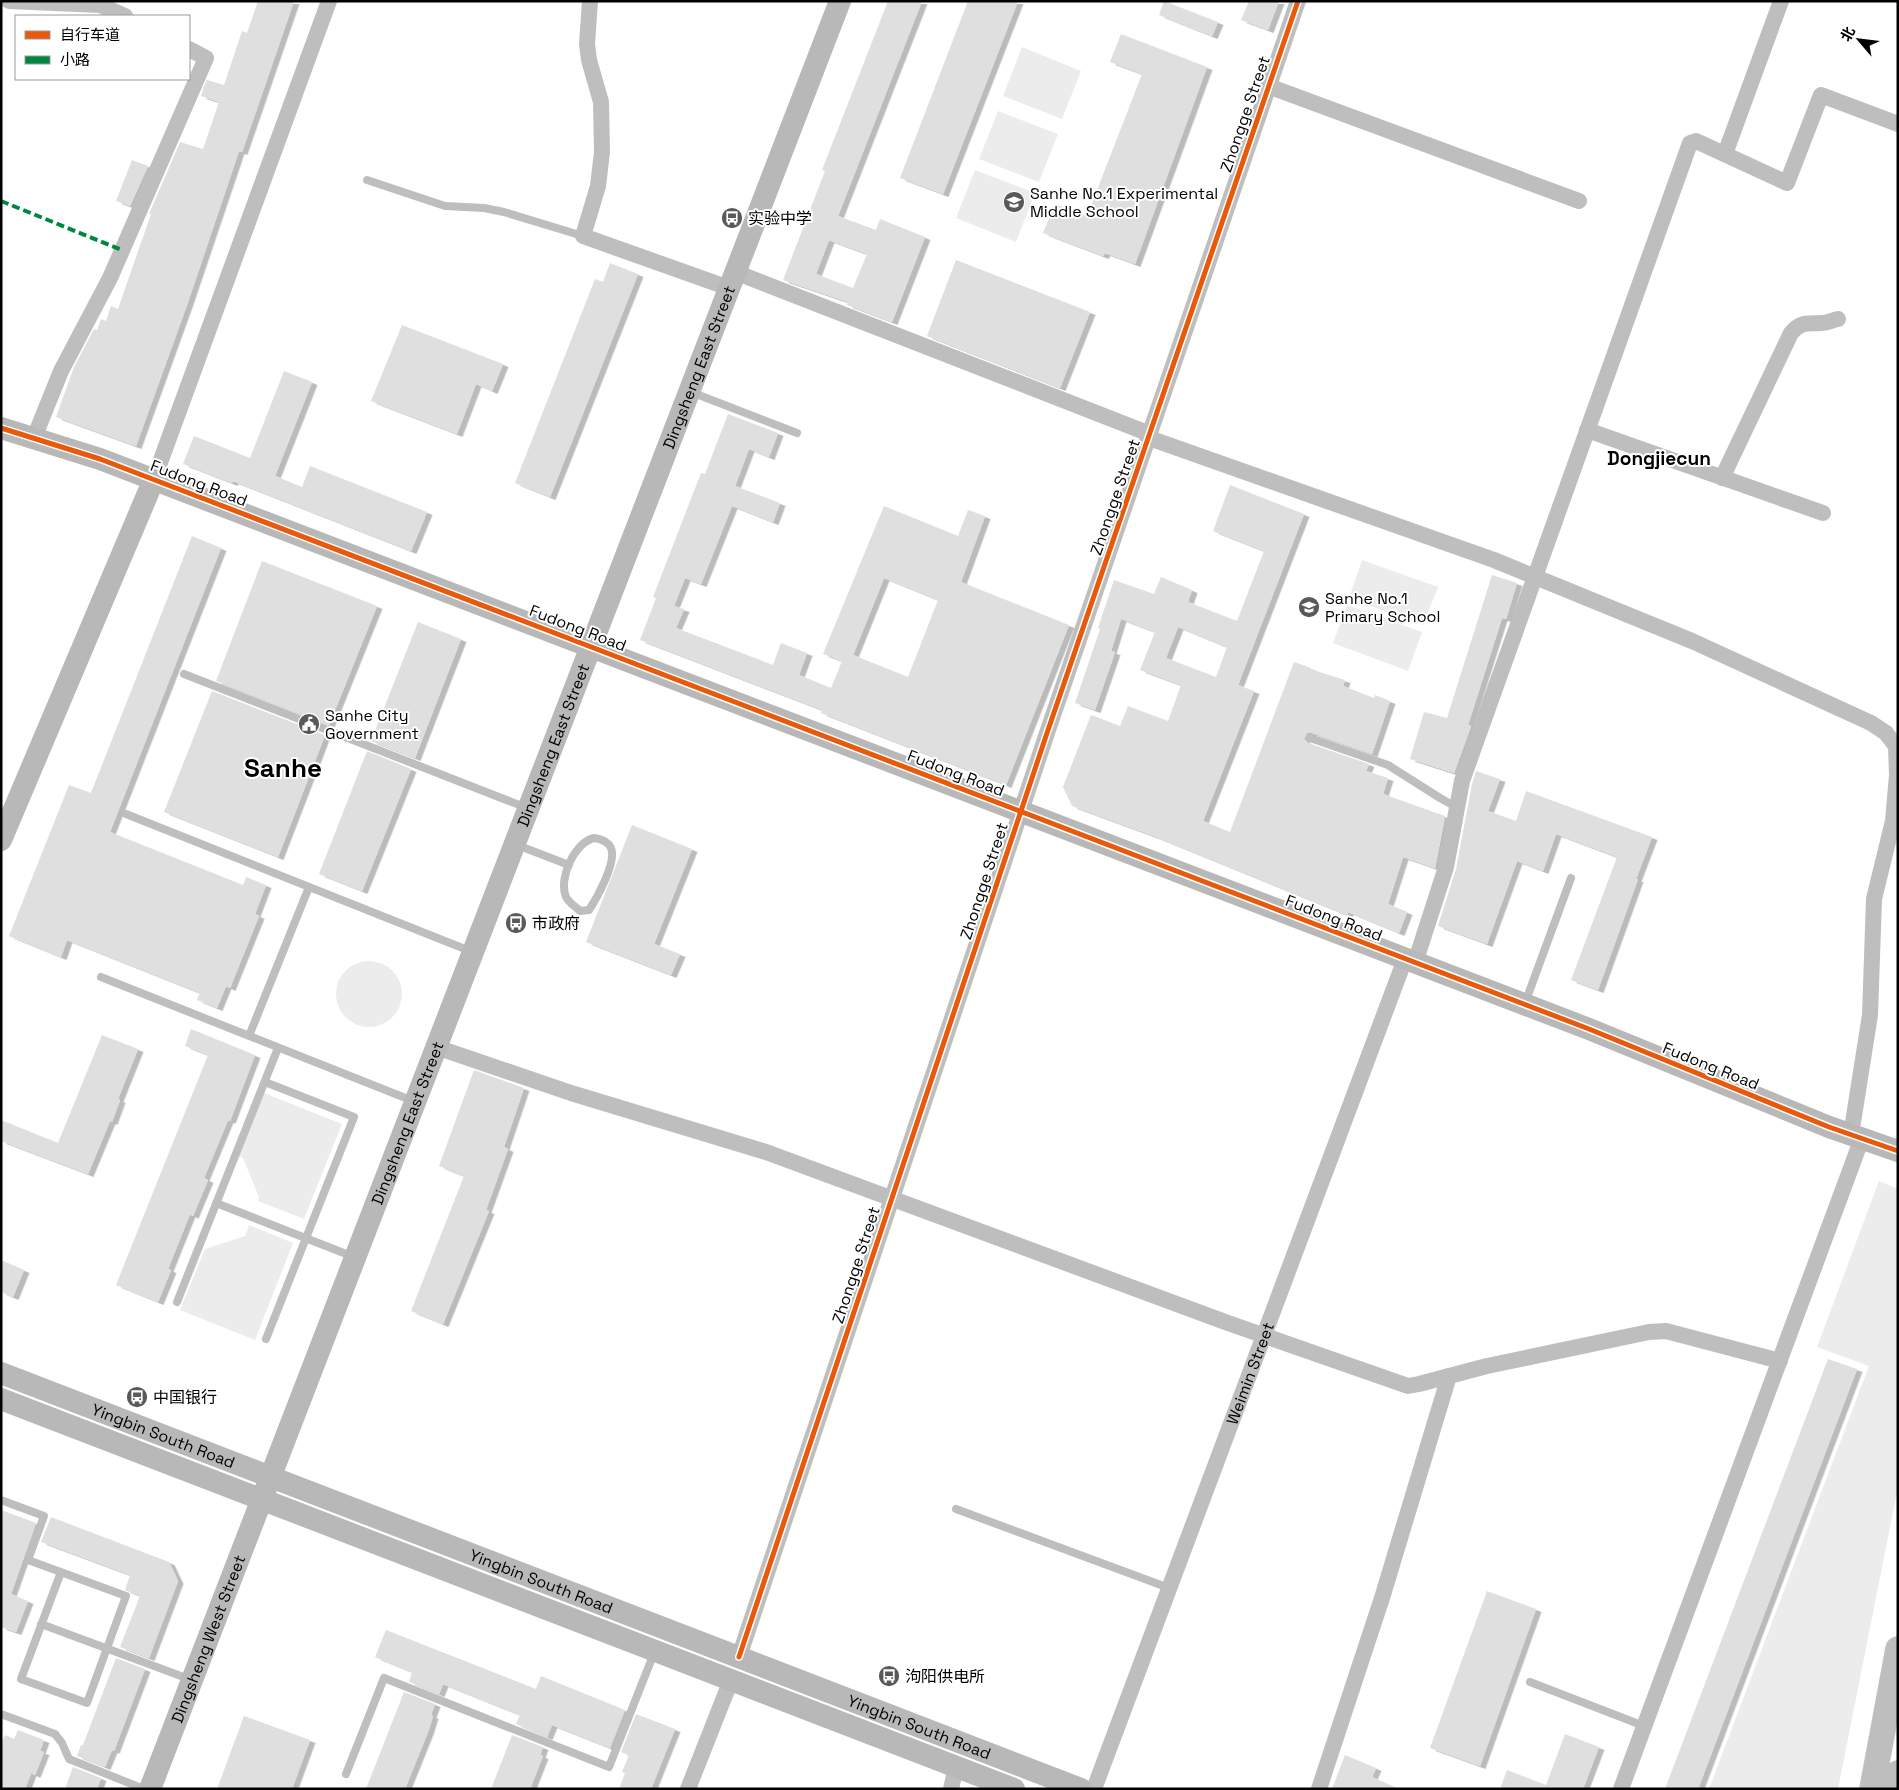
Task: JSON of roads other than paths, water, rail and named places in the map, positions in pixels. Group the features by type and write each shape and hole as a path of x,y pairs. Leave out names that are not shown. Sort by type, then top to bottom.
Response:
{"main road":[{"name":"Dingsheng East Street","path":"266,1488 840,1"},
{"name":"Fudong Road","path":"1,428 100,459 591,646 1524,1004 1898,1151"},
{"path":"1,840 154,480"},
{"name":"Yingbin South Road","path":"1,1373 266,1488 655,1650 1014,1789"},
{"name":"Yingbin South Road","path":"1,1399 266,1488 739,1657 1081,1789"},
{"name":"Dingsheng West Street","path":"150,1789 266,1488"},
{"path":"1872,1789 1898,1649"},
{"path":"1895,1789 1898,1773"}],"street":[{"path":"9,1 106,4 123,15"},
{"path":"154,480 329,1"},
{"path":"590,1 587,44 589,60 601,102 602,152 598,186 583,236 732,280 1149,436 1485,557 1692,641 1871,723 1886,733 1896,746 1897,775 1893,822 1874,899 1870,1015 1857,1136 1780,1361 1621,1789"},
{"name":"Zhongge Street","path":"739,1657 1020,811 1298,1"},
{"path":"1781,1 1725,154 1787,183 1821,95 1898,124"},
{"path":"34,438 61,371 110,278 206,58 190,50"},
{"path":"1268,86 1579,201"},
{"name":"Weimin Street","path":"1094,1789 1264,1336 1446,867 1462,781 1690,143 1696,141 1725,154"},
{"path":"1722,478 1791,333 1797,326 1809,322 1823,323 1838,319"},
{"path":"1587,430 1823,513"},
{"path":"436,1046 571,1093 766,1152 1264,1336 1408,1386 1497,1364 1649,1332 1666,1331 1780,1361"},
{"path":"1318,1789 1382,1598 1448,1376"},
{"path":"688,1789 731,1680"},
{"path":"951,1789 956,1767"}],"lane":[{"path":"366,180 445,206 484,208 504,212 583,236"},
{"path":"689,391 797,433"},
{"path":"184,674 528,808"},
{"path":"1310,738 1388,765 1456,806"},
{"path":"126,814 473,952"},
{"path":"588,839 601,839 607,842 612,854 607,874 597,898 589,910 580,910 566,897 564,890 565,877 569,865 578,848 588,839"},
{"path":"514,844 569,865"},
{"path":"1524,1004 1571,878"},
{"path":"249,1036 308,887"},
{"path":"101,977 415,1102"},
{"path":"177,1302 278,1048"},
{"path":"265,1082 354,1117 266,1339"},
{"path":"216,1203 355,1258"},
{"path":"1,1500 44,1516 28,1560 126,1596 87,1703 21,1679 60,1572"},
{"path":"956,1509 1169,1588"},
{"path":"41,1624 192,1680"},
{"path":"346,1774 384,1678 609,1767 655,1650"},
{"path":"1530,1682 1644,1726"},
{"path":"1,1714 55,1734 62,1743 69,1759 144,1789"}],"place":[{"name":"Sanhe No.1 Experimental Middle School","path":"1014,202"},
{"name":"实验中学","path":"732,218"},
{"name":"Sanhe No.1 Primary School","path":"1309,607"},
{"name":"Sanhe City Government","path":"309,724"},
{"name":"市政府","path":"516,923"},
{"name":"中国银行","path":"137,1397"},
{"name":"泃阳供电所","path":"889,1676"}],"district":[{"name":"Dongjiecun","path":"1659,458"},
{"name":"Sanhe","path":"283,768"}]}
